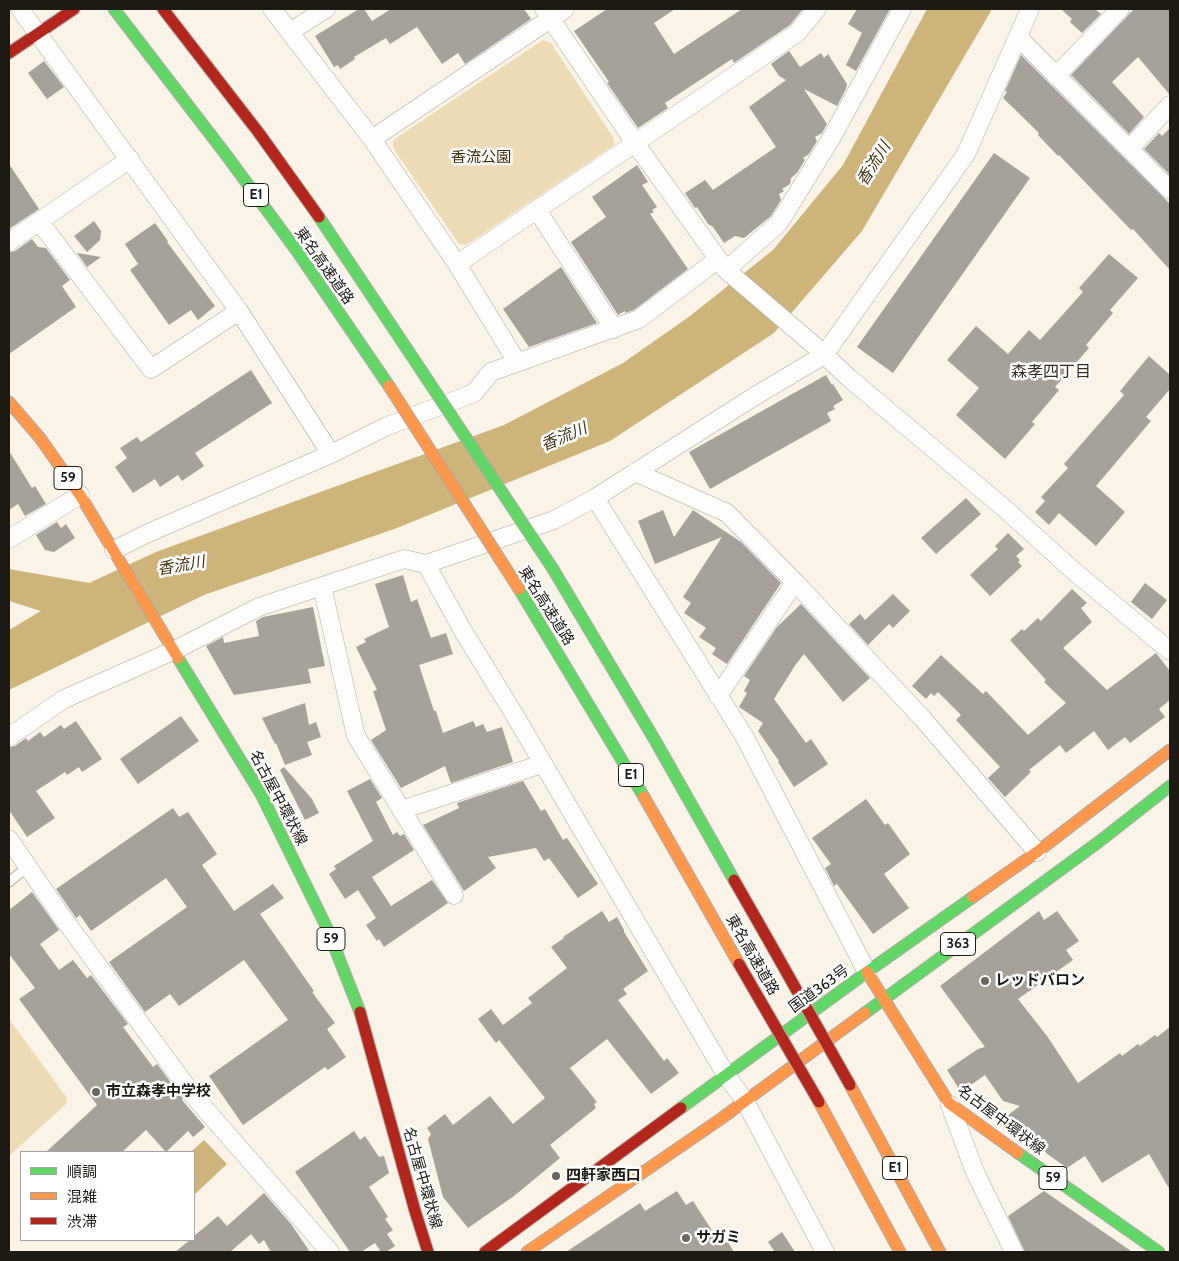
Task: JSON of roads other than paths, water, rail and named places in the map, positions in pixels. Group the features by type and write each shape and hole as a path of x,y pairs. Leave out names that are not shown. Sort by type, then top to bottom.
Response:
{"main road":[{"path":"9,53 74,9"},
{"name":"東名高速道路","path":"163,9 259,133 328,229 553,569 656,742 770,943 850,1085 940,1252"},
{"name":"東名高速道路","path":"114,10 227,156 294,247 389,386 519,589 623,761 819,1102 900,1252"},
{"name":"名古屋中環状線","path":"9,402 40,438 80,495 261,794 327,928 362,1016 412,1202 428,1252"},
{"name":"国道363号","path":"485,1252 867,972 1037,852 1170,750"},
{"name":"363","path":"527,1252 745,1101 1100,841 1170,786"},
{"name":"名古屋中環状線","path":"867,972 949,1103 1159,1252"}],"street":[{"path":"20,9 239,311 331,454"},
{"path":"272,9 291,31 372,139 457,264 517,362"},
{"path":"291,31 326,9"},
{"path":"372,139 547,14 566,9"},
{"path":"457,264 797,33 817,9"},
{"path":"117,555 146,534 331,454 385,427 474,393 492,372 638,319 725,269 779,223 832,137 902,9"},
{"path":"9,737 64,699 172,645 259,607 404,559 426,564 554,520 595,498 820,351 966,154 1030,9"},
{"path":"1056,76 1120,9"},
{"path":"547,14 635,144 725,269 849,378 1004,508 1076,573 1170,651"},
{"path":"1018,37 1170,190"},
{"path":"1129,149 1170,105"},
{"path":"9,242 130,159"},
{"path":"537,210 614,329"},
{"path":"39,221 151,369 239,311"},
{"path":"635,472 727,513 795,582 922,719 1037,852"},
{"path":"9,539 80,495"},
{"path":"595,498 744,736 867,972"},
{"path":"426,564 463,631 514,714 726,1075 745,1101 825,1252"},
{"path":"718,696 795,582"},
{"path":"322,586 356,736 454,895"},
{"path":"401,810 542,764"},
{"path":"9,839 106,979 192,1094 330,1252"},
{"path":"949,1103 975,1172 1014,1252"}],"lane":[{"path":"9,882 27,867"}],"water":[{"name":"香流川","path":"927,9 989,9 991,11 862,231 774,333 610,441 397,528 204,595 9,690 9,630 41,611 9,601 9,569 89,583 156,552 504,425 623,363 690,316 773,250 843,165"},
{"path":"204,1140 227,1164 195,1194 195,1151 192,1151"}],"place":[{"name":"レッドバロン","path":"985,981"},
{"name":"市立森孝中学校","path":"96,1092"},
{"name":"四軒家西口","path":"556,1176"},
{"name":"サガミ","path":"686,1238"}],"district":[{"name":"森孝四丁目","path":"1051,372"}],"park label":[{"name":"香流公園","path":"481,158"}]}
